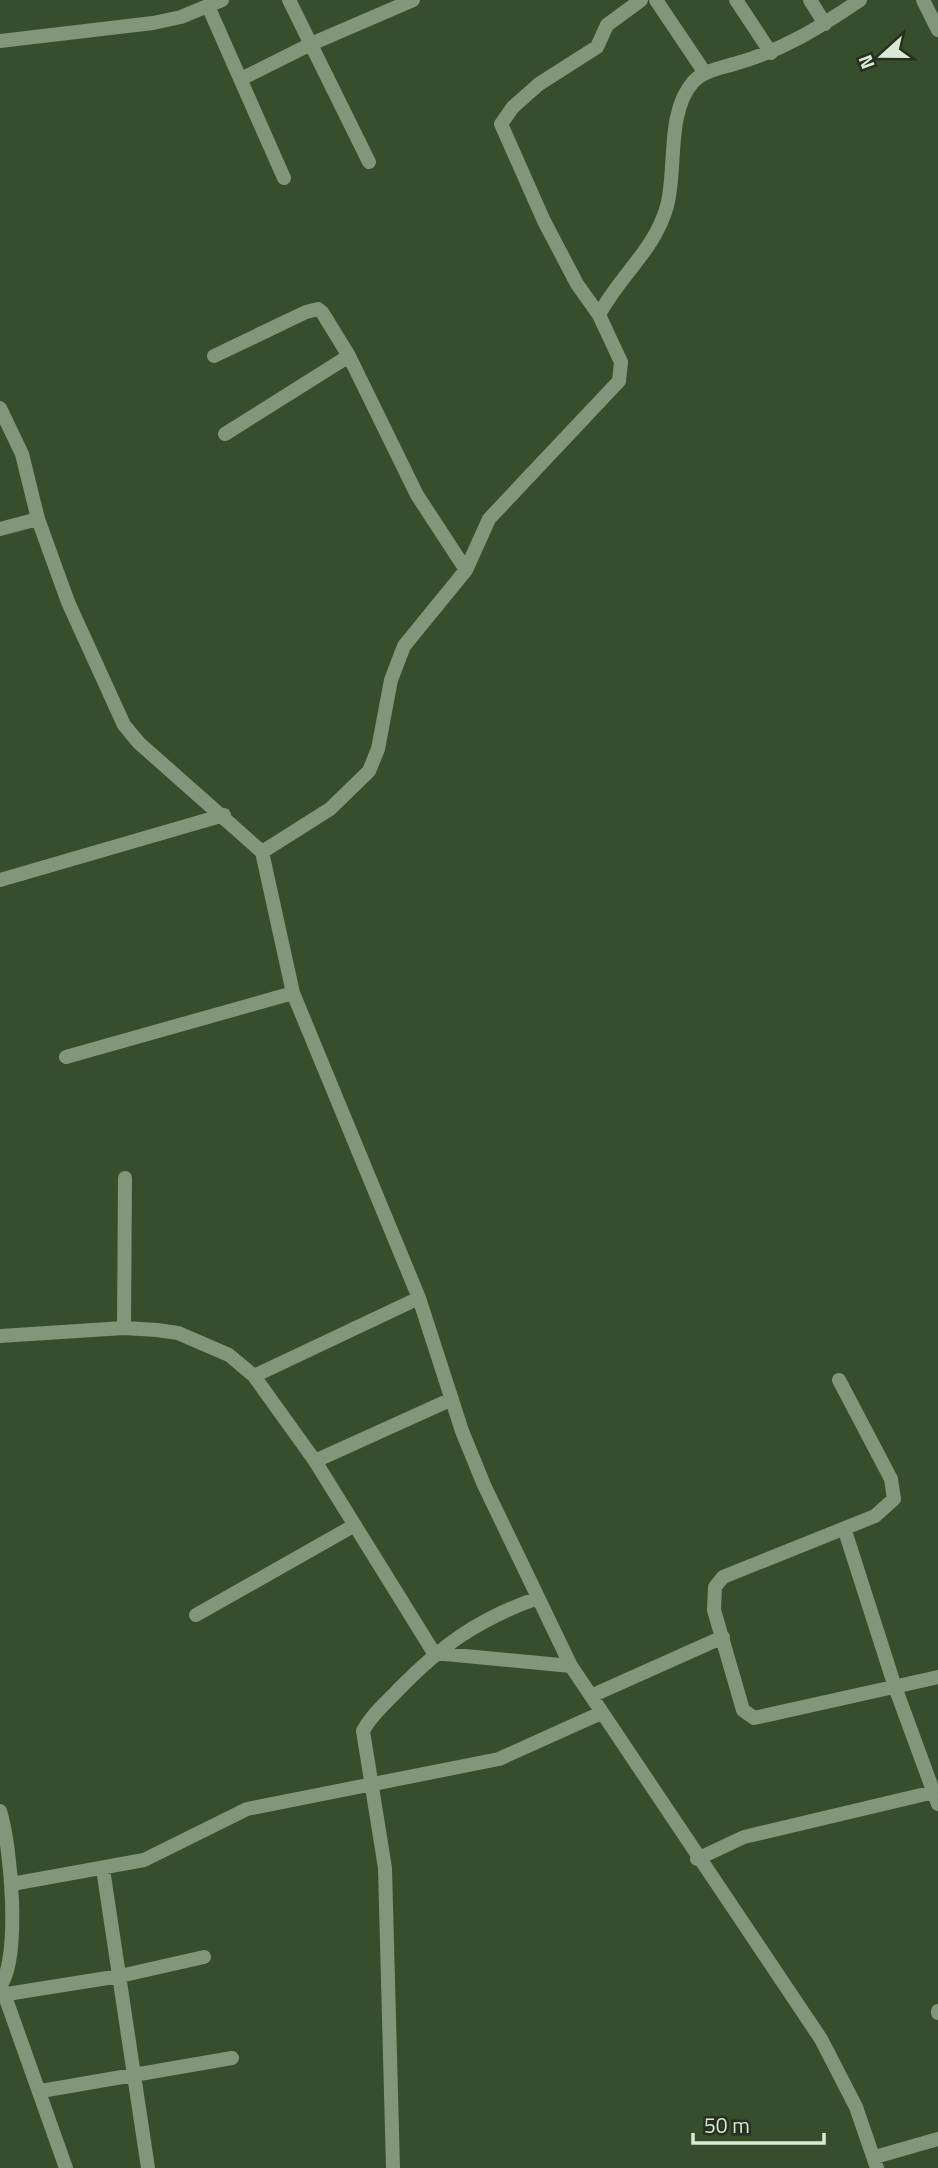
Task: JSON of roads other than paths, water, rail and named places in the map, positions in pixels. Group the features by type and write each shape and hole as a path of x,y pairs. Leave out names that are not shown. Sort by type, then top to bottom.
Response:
{"street":[{"path":"289,0 369,162"},
{"path":"241,79 311,44 413,0"},
{"path":"262,852 330,809 369,771 377,749 391,680 404,646 466,570 489,519 620,382 621,362 599,315 577,284 544,221 501,124 513,107 538,84 597,47 607,25 641,0"},
{"path":"656,0 705,73"},
{"path":"736,0 771,53"},
{"path":"810,0 825,24"},
{"path":"599,315 660,227 671,183 682,102 693,82 705,73 771,53 825,24 860,0"},
{"path":"923,0 938,30"},
{"path":"0,41 153,23 206,4 284,178"},
{"path":"214,356 306,312 318,309 349,356 417,495 466,570"},
{"path":"225,434 349,356"},
{"path":"0,408 22,454 38,519 68,602 124,725 139,744 262,852 293,993 419,1298 484,1485 571,1666 697,1858 821,2039 856,2107 876,2163 938,2139"},
{"path":"0,529 38,519"},
{"path":"0,880 223,815"},
{"path":"66,1057 293,993"},
{"path":"124,1328 125,1178"},
{"path":"254,1376 419,1298"},
{"path":"0,1336 124,1328 177,1333 209,1344 229,1355 254,1376 315,1461 434,1653"},
{"path":"839,1380 891,1479 894,1499 875,1516 845,1531 723,1577 715,1587 713,1600 743,1710 754,1718 938,1677"},
{"path":"315,1461 452,1399"},
{"path":"196,1615 355,1525"},
{"path":"697,1858 744,1837 936,1796 895,1687 845,1531"},
{"path":"393,2168 385,1868 363,1742 366,1724 434,1653 486,1619 538,1598"},
{"path":"591,1696 723,1637"},
{"path":"434,1653 571,1666"},
{"path":"12,1884 144,1860 247,1809 499,1759 601,1713"},
{"path":"0,1811 8,1839 12,1884 8,1970 3,1989 66,2168"},
{"path":"103,1869 148,2168"},
{"path":"3,1989 120,1976 204,1957"},
{"path":"41,2091 232,2058"}]}
